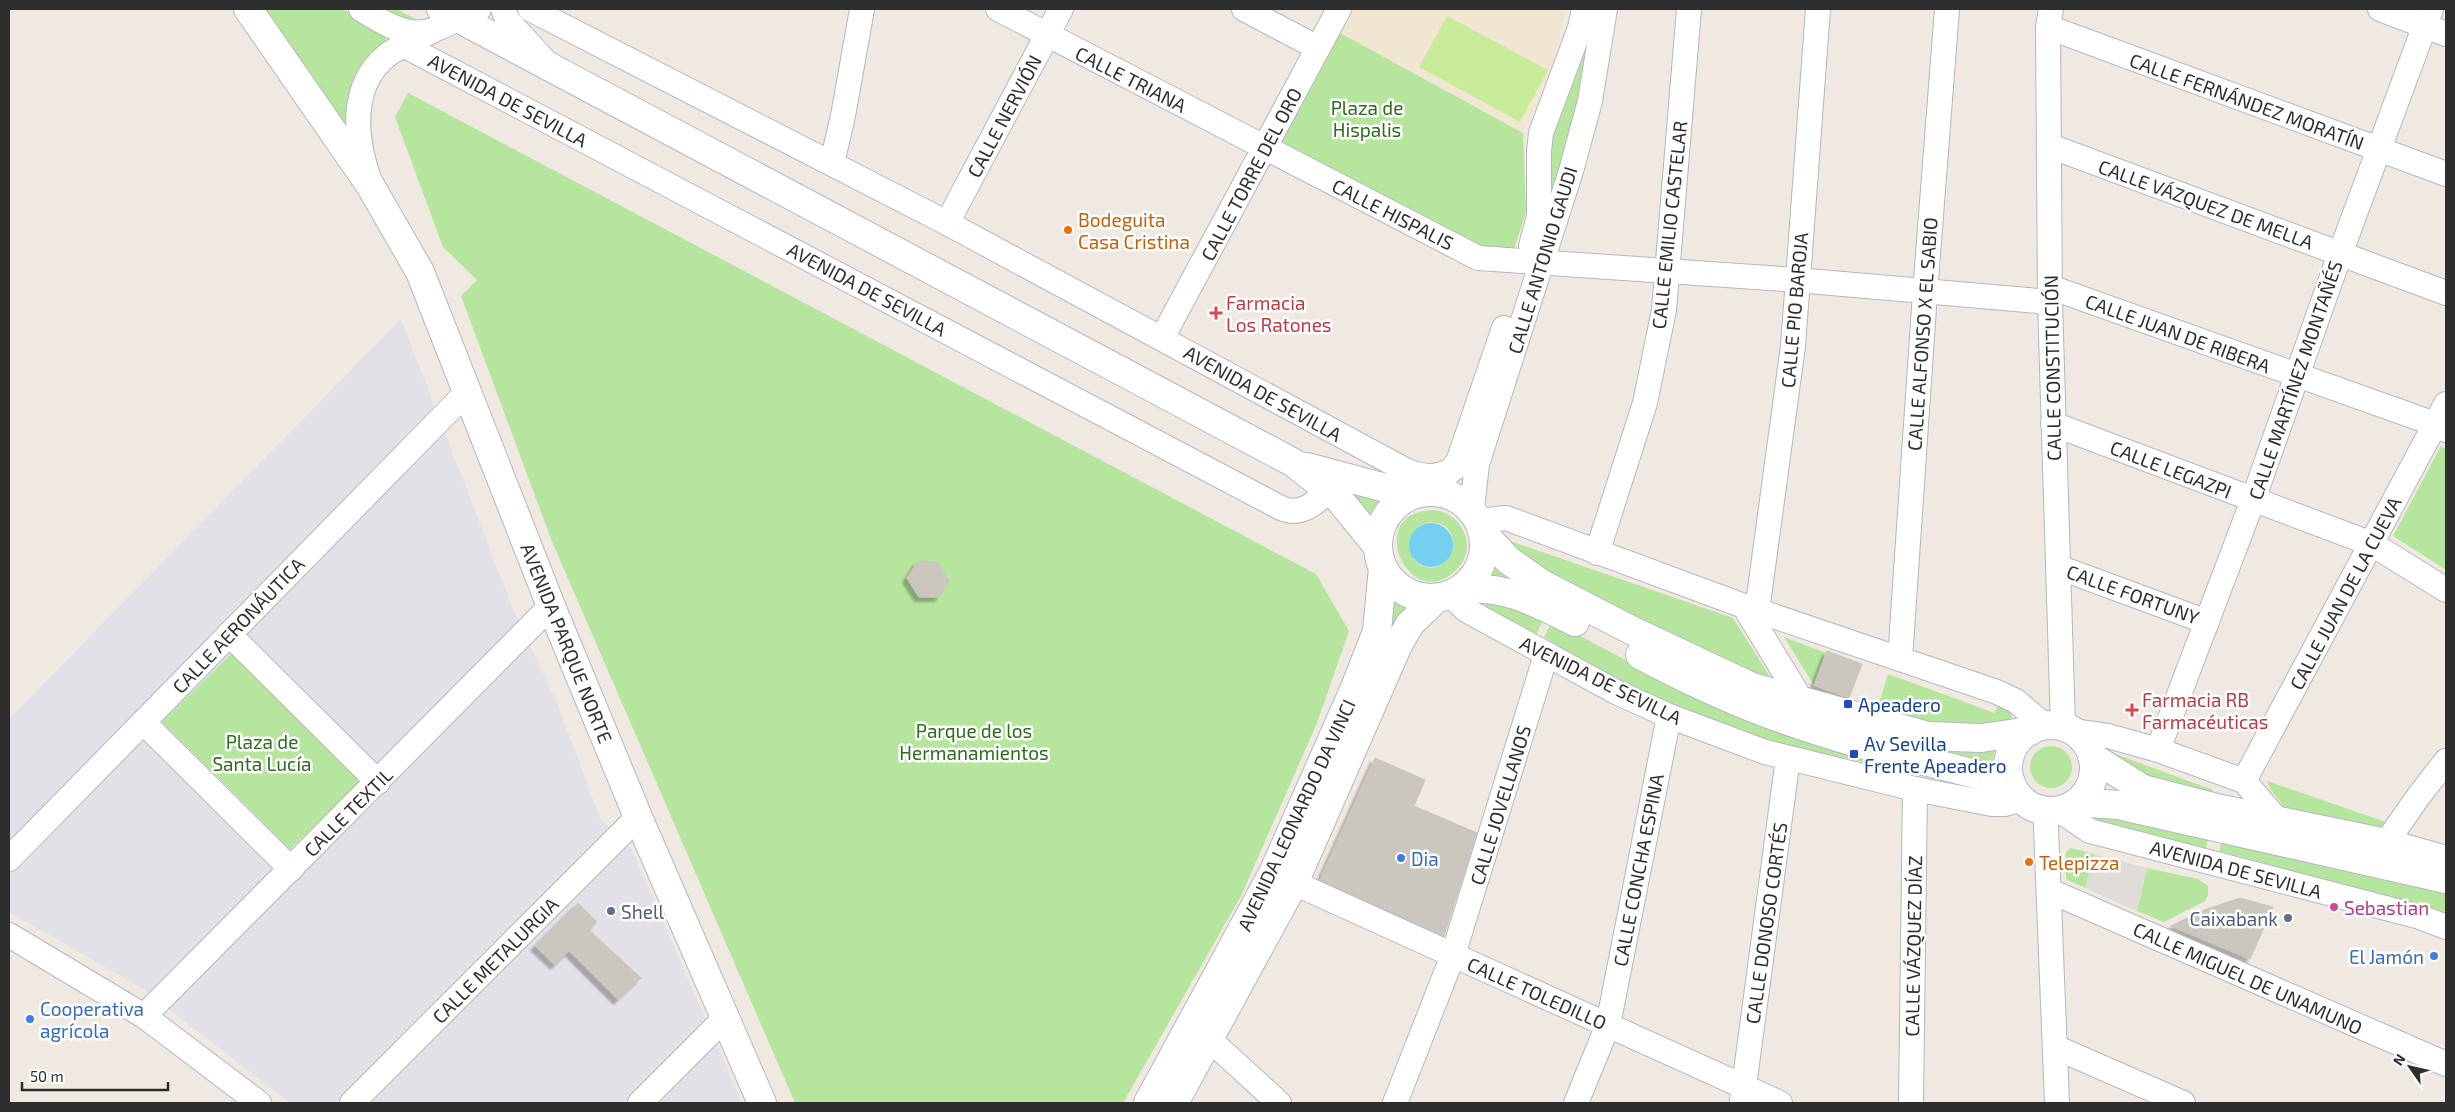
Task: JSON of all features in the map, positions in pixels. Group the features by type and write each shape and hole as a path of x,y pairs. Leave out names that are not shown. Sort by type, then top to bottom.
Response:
{"main road":[{"name":"AVENIDA PARQUE NORTE","path":"248,9 370,185 420,272 551,606 638,817 762,1103"},
{"name":"AVENIDA DE SEVILLA","path":"452,16 1294,464 1329,490 1381,557"},
{"name":"AVENIDA DE SEVILLA","path":"1294,464 1419,493"},
{"path":"1477,513 1485,548 1482,562 1476,575 1449,594 1420,597 1405,592 1392,582 1381,557 1380,531 1387,516 1398,503 1419,493 1440,492 1454,496 1477,513 1496,548 1520,570 1562,595 1752,687 1912,733 1942,738 1980,738 2053,729 2085,742 2092,757 2094,768 2092,782 2042,800 2009,770 2011,754 2020,739 2053,729"},
{"name":"AVENIDA LEONARDO DA VINCI","path":"1148,1103 1273,873 1354,690 1377,631 1381,557"},
{"name":"AVENIDA DE SEVILLA","path":"1449,594 1471,588 1495,590 1530,600 1704,687 1753,709 2042,800 2118,805 2446,879"},
{"name":"AVENIDA LEONARDO DA VINCI","path":"1174,1103 1294,883 1398,645 1410,624 1449,594"},
{"path":"2092,757 2143,789 2278,821 2386,843 2446,860"}],"street":[{"path":"361,9 386,25 399,30 452,16"},
{"path":"502,9 508,21 521,37 552,69"},
{"name":"AVENIDA DE SEVILLA","path":"530,9 948,223 1407,471 1426,477 1435,476 1455,468"},
{"path":"832,164 843,116 862,9"},
{"name":"CALLE TRIANA","path":"998,9 1265,148"},
{"name":"CALLE NERVIÓN","path":"948,223 1061,9"},
{"path":"1244,9 1318,48"},
{"name":"CALLE TORRE DEL ORO","path":"1162,338 1339,9"},
{"name":"CALLE ANTONIO GAUDI","path":"1477,513 1477,464 1534,261 1539,216 1539,151 1542,134 1580,28 1584,9"},
{"name":"CALLE ANTONIO GAUDI","path":"1455,468 1534,261 1571,171 1590,100 1605,9"},
{"name":"CALLE EMILIO CASTELAR","path":"1596,552 1645,403 1664,310 1689,9"},
{"name":"CALLE PIO BAROJA","path":"1750,608 1793,346 1818,9"},
{"name":"CALLE ALFONSO X EL SABIO","path":"1900,659 1947,9"},
{"path":"2380,9 2434,23"},
{"path":"370,185 359,148 358,108 367,82 376,66 383,59 452,16"},
{"name":"CALLE CONSTITUCIÓN","path":"2049,18 2050,294 2058,566 2053,729"},
{"name":"CALLE FERNÁNDEZ MORATÍN","path":"2049,18 2380,150 2446,174"},
{"name":"CALLE MARTÍNEZ MONTAÑÉS","path":"2158,750 2253,500 2340,254 2380,150 2434,23"},
{"name":"AVENIDA DE SEVILLA","path":"403,46 1281,508 1298,511 1317,501 1329,490"},
{"name":"CALLE VÁZQUEZ DE MELLA","path":"2050,146 2446,293"},
{"name":"CALLE HISPALIS","path":"1265,148 1478,258 1797,280"},
{"name":"CALLE JUAN DE RIBERA","path":"1797,280 1925,293 2050,294 2298,376 2443,419"},
{"name":"CALLE AERONÁUTICA","path":"9,859 467,392"},
{"name":"CALLE JUAN DE LA CUEVA","path":"2244,781 2372,544 2443,419"},
{"name":"CALLE LEGAZPI","path":"2053,424 2372,544 2446,590"},
{"path":"1384,458 1419,493 1455,468"},
{"path":"1506,518 1477,513 1479,502 1485,508 1506,518 1596,552 1750,608 2008,696 2053,729 2108,736 2158,750 2244,781 2278,821"},
{"name":"CALLE FORTUNY","path":"2058,566 2207,622"},
{"name":"AVENIDA DE SEVILLA","path":"1449,594 1466,610 1546,654 1668,716 1788,758 1915,789 1995,805 2042,800 2090,831 2420,917 2446,927"},
{"name":"CALLE TEXTIL","path":"144,1016 551,606"},
{"path":"1750,608 1803,703"},
{"path":"230,634 378,782"},
{"name":"CALLE JOVELLANOS","path":"1395,1103 1453,955 1546,654"},
{"name":"CALLE CONCHA ESPINA","path":"1576,1103 1608,1025 1668,716"},
{"path":"143,722 291,869"},
{"name":"CALLE DONOSO CORTÉS","path":"1743,1095 1788,758"},
{"path":"2347,856 2376,853 2386,843 2446,761"},
{"name":"CALLE VÁZQUEZ DÍAZ","path":"1911,1103 1915,789"},
{"path":"2042,800 2046,819 2050,892 2057,1103"},
{"name":"CALLE METALURGIA","path":"352,1103 638,817"},
{"name":"CALLE TOLEDILLO","path":"1294,883 1608,1025 1743,1095 1780,1103"},
{"name":"CALLE MIGUEL DE UNAMUNO","path":"2050,892 2446,1064"},
{"path":"9,935 144,1016 259,1103"},
{"path":"640,1103 725,1018"},
{"path":"1210,1040 1279,1103"},
{"path":"2055,1047 2183,1103"}],"shaded area":[{"path":"1353,9 1565,9 1549,82 1523,133 1340,33"},
{"path":"401,319 513,609 557,703 600,818 630,846 742,1103 290,1103 140,987 9,912 9,719"},
{"path":"2094,854 2147,868 2137,911 2085,888"}],"green space":[{"path":"262,9 343,9 385,36 386,40 349,135"},
{"path":"377,9 397,9 417,20 406,21"},
{"path":"1591,9 1581,109 1552,213 1549,140"},
{"path":"1447,16 1548,70 1520,122 1419,67"},
{"name":"Plaza de Hispalis","path":"1340,33 1523,133 1526,212 1514,249 1477,245 1279,143"},
{"name":"Parque de los Hermanamientos","path":"408,93 1316,574 1349,631 1317,723 1241,896 1123,1103 795,1103 551,539 461,296 477,280 443,247 395,117"},
{"path":"2441,446 2446,449 2446,570 2393,536"},
{"path":"1343,489 1391,497 1382,505 1374,521"},
{"path":"1435,510 1445,513 1459,524 1464,532 1467,550 1464,559 1458,568 1440,580 1424,580 1410,572 1401,558 1397,542 1400,526 1413,515","holes":["1430,522 1443,525 1451,533 1453,543 1451,553 1445,562 1436,567 1425,567 1413,559 1412,534 1419,526"]},
{"path":"1510,541 1733,618 1774,683 1561,584 1523,557"},
{"path":"1493,558 1528,583 1483,580 1490,570"},
{"path":"1388,589 1398,597 1415,604 1382,651"},
{"path":"1489,599 1545,616 1536,635 1484,609"},
{"path":"1552,621 1637,666 1866,755 1864,762 1793,747 1753,736 1659,700 1599,670 1544,637"},
{"path":"1784,637 1826,653 1814,685"},
{"name":"Plaza de Santa Lucía","path":"232,653 362,781 290,849 162,722"},
{"path":"1888,674 1995,713 1998,704 2010,709 2012,719 2007,724 1952,729 1884,713 1879,704"},
{"path":"1877,734 1995,747 1992,766"},
{"path":"2051,746 2066,752 2072,767 2066,782 2051,788 2036,782 2030,767 2036,752"},
{"path":"2110,752 2213,790 2212,797 2143,776"},
{"path":"1871,757 1993,787 1991,793 1869,763"},
{"path":"2267,781 2389,823 2384,829 2289,813 2271,790"},
{"path":"2089,813 2209,835 2205,851 2088,817"},
{"path":"2223,836 2446,889 2446,912 2219,851"},
{"path":"2071,848 2094,854 2085,888 2066,879 2066,852"},
{"path":"2147,868 2198,879 2208,886 2208,895 2205,901 2164,922 2137,911"}],"water":[{"path":"1435,523 1447,529 1452,536 1452,554 1447,561 1440,566 1427,567 1419,564 1412,557 1409,541 1412,533 1419,526"}],"building":[{"path":"918,561 938,562 949,581 939,597 919,597 907,578"},
{"path":"1827,651 1862,664 1849,698 1814,685"},
{"name":"Dia","path":"1375,758 1425,780 1414,806 1477,833 1444,936 1320,880"},
{"path":"2240,898 2273,907 2250,959 2171,926 2204,910"},
{"path":"578,903 597,922 589,930 641,978 618,1000 569,951 555,965 535,946"}],"place":[{"name":"Bodeguita Casa Cristina","path":"1068,230"},
{"name":"Farmacia Los Ratones","path":"1216,313"},
{"name":"Apeadero","path":"1848,704"},
{"name":"Farmacia RB Farmacéuticas","path":"2132,710"},
{"name":"Av Sevilla Frente Apeadero","path":"1854,754"},
{"name":"Dia","path":"1401,858"},
{"name":"Telepizza","path":"2029,862"},
{"name":"Sebastian","path":"2334,907"},
{"name":"Shell","path":"611,911"},
{"name":"Caixabank","path":"2288,918"},
{"name":"El Jamón","path":"2434,956"},
{"name":"Cooperativa agrícola","path":"30,1019"}]}
